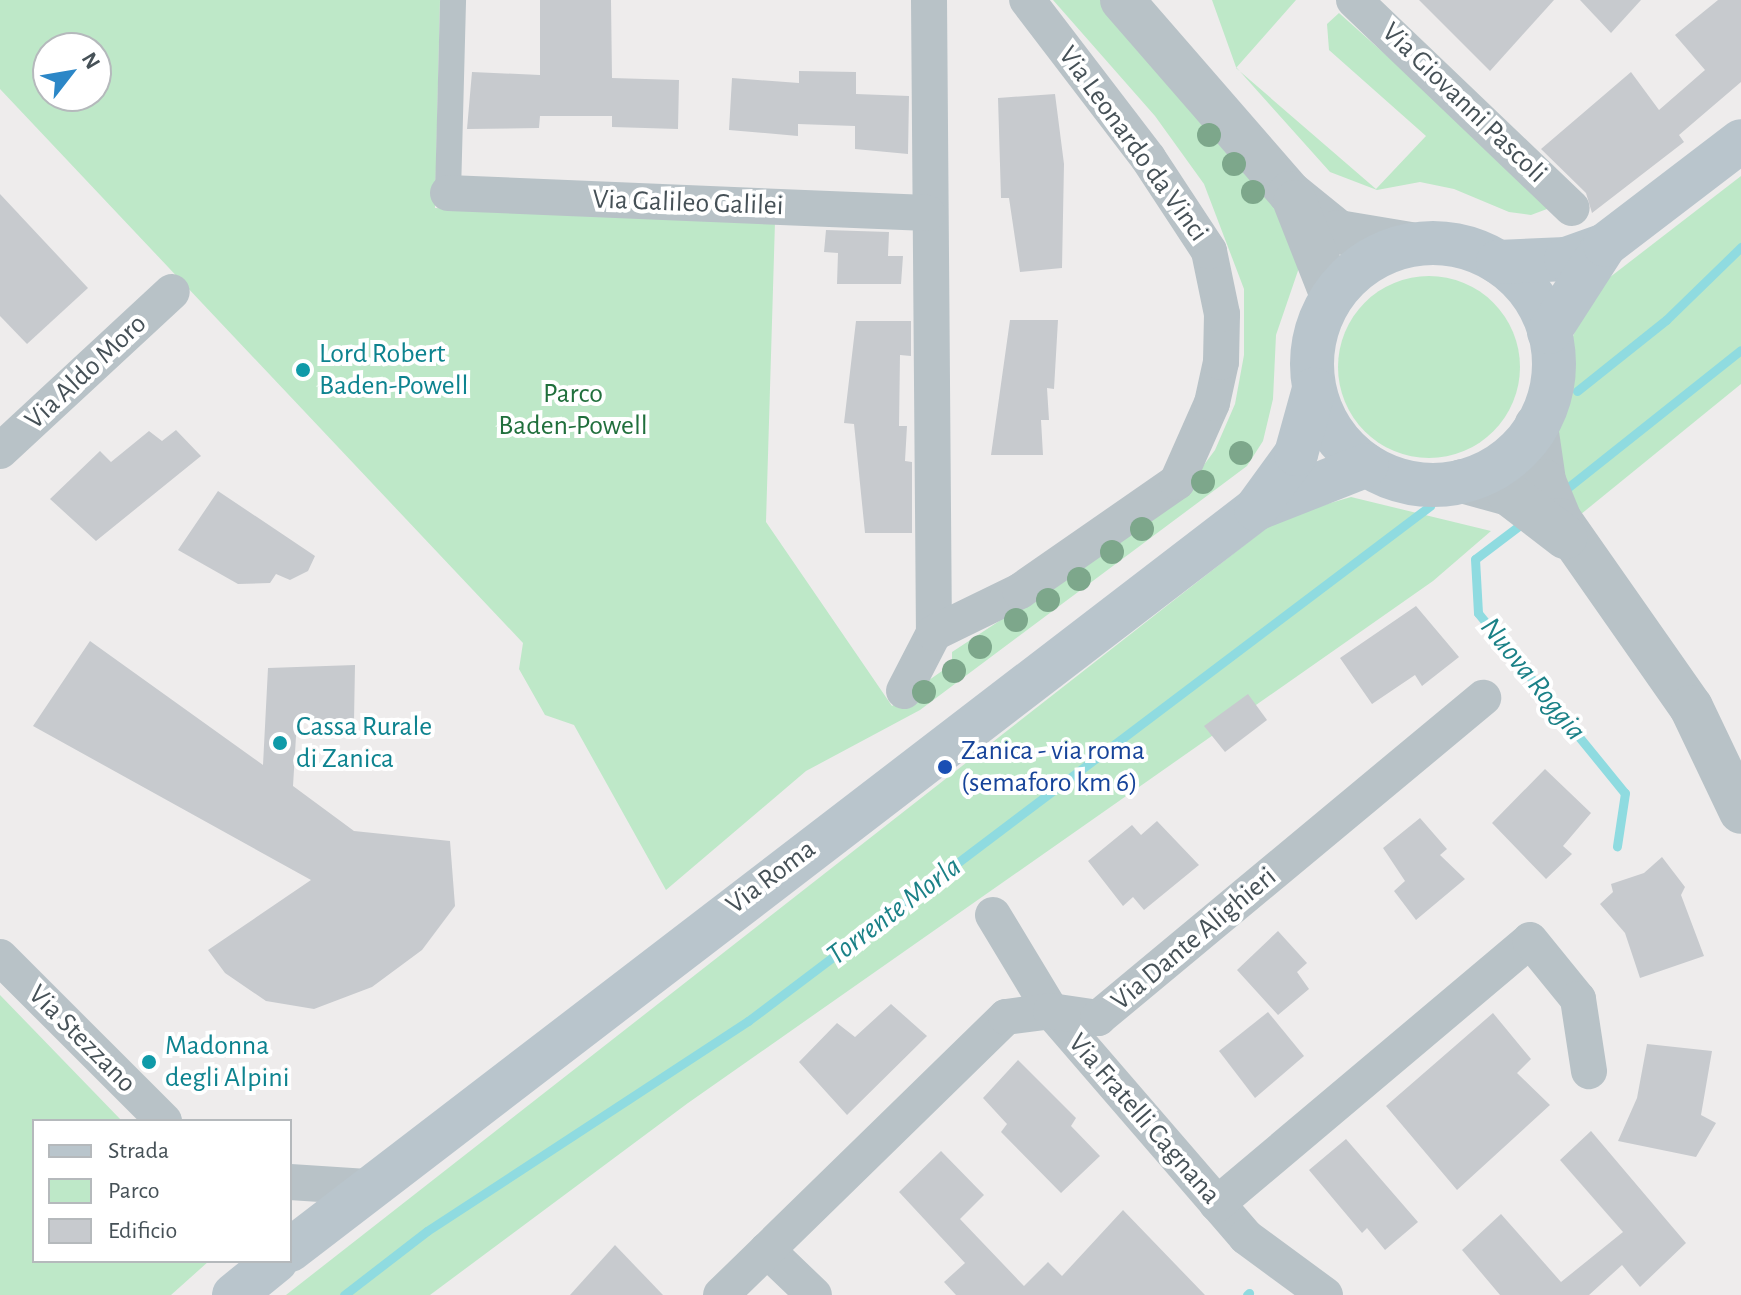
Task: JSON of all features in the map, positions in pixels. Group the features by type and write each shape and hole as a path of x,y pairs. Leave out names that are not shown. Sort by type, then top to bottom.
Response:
{"main road":[{"name":"Via Roma","path":"1498,262 1566,259 1605,245 1741,141"},
{"name":"Via Roma","path":"1410,244 1470,248 1498,262 1538,304 1549,332 1551,386 1536,426 1504,460 1462,481 1397,480 1367,465 1325,419 1314,389 1311,357 1332,296 1379,254 1410,244"},
{"name":"Via Roma","path":"1549,332 1605,245"},
{"name":"Via Roma","path":"1256,509 1296,454 1314,389"},
{"name":"Via Roma","path":"292,1248 367,1187 1256,509 1367,465"},
{"path":"234,1295 274,1263"}],"street":[{"path":"448,193 453,0"},
{"path":"904,691 934,633 928,213 929,0"},
{"name":"Via Leonardo da Vinci","path":"934,633 1020,591 1177,482 1212,403 1221,362 1222,314 1209,251 1148,158 1027,0"},
{"path":"1122,0 1290,193 1338,232 1410,244"},
{"name":"Via Giovanni Pascoli","path":"1354,0 1572,208"},
{"name":"Via Galileo Galilei","path":"448,193 928,213"},
{"path":"1290,193 1332,296"},
{"name":"Via Aldo Moro","path":"0,451 172,292"},
{"path":"1536,426 1544,481 1578,549 1691,707 1741,812"},
{"path":"1462,481 1524,502 1578,549"},
{"name":"Via Dante Alighieri","path":"721,1295 1006,1017 1051,1011 1098,1018 1483,698"},
{"name":"Via Fratelli Cagnana","path":"993,915 1051,1011 1217,1204 1246,1237 1325,1295"},
{"path":"1217,1204 1530,940 1578,999 1589,1071"},
{"name":"Via Stezzano","path":"0,957 162,1119"},
{"path":"292,1182 367,1187"},
{"path":"767,1250 814,1295"}],"green space":[{"name":"Parco Baden-Powell","path":"0,0 440,0 435,208 775,222 766,522 892,706 952,664 952,652 1091,561 1192,481 1215,450 1235,404 1244,355 1244,289 1204,184 1155,116 1053,0 1109,0 1280,199 1302,259 1276,335 1273,399 1263,441 1247,466 920,710 806,771 666,890 574,725 545,715 519,669 523,643 0,89"},
{"path":"1212,0 1296,0 1236,67"},
{"path":"1339,13 1555,206 1531,215 1509,212 1454,189 1420,182 1377,190 1330,172 1240,71 1376,189 1426,136 1329,50 1327,24"},
{"path":"1741,176 1741,384 1575,519 1544,475 1563,360 1592,291"},
{"path":"1429,276 1464,283 1480,291 1493,303 1505,316 1513,332 1520,367 1513,402 1505,418 1493,431 1480,443 1464,451 1429,458 1394,451 1378,443 1365,431 1353,418 1345,402 1338,367 1345,332 1353,316 1365,303 1378,291 1394,283"},
{"path":"1351,497 1491,531 1433,581 688,1103 430,1295 286,1295 1279,518"},
{"path":"0,995 120,1119 32,1119 32,1263 207,1263 171,1295 0,1295"}],"building":[{"path":"540,0 611,0 612,78 679,80 678,129 612,127 612,116 540,116 539,128 467,129 472,72 540,75"},
{"path":"1419,0 1554,0 1490,71"},
{"path":"1580,0 1641,0 1611,33"},
{"path":"1718,0 1741,0 1741,82 1679,135 1684,142 1592,213 1586,193 1541,149 1631,72 1659,110 1705,70 1675,35"},
{"path":"799,71 856,72 856,94 909,96 908,154 855,149 855,126 798,124 798,136 729,130 732,78 799,83"},
{"path":"1055,94 1064,164 1062,268 1020,272 1009,198 1001,198 998,98"},
{"path":"0,194 88,288 27,344 0,316"},
{"path":"826,230 889,232 888,256 903,256 901,284 837,284 838,253 824,252"},
{"path":"1010,320 1058,320 1054,389 1047,388 1049,420 1041,420 1043,455 991,455"},
{"path":"856,321 911,321 911,356 900,355 899,426 907,426 905,461 912,462 912,533 865,533 854,424 844,423"},
{"path":"176,430 201,456 96,541 50,499 100,451 111,462 149,431 162,441"},
{"path":"218,491 315,556 308,571 290,580 276,574 270,583 238,584 178,550"},
{"path":"1416,606 1459,657 1422,686 1415,675 1372,704 1340,658"},
{"name":"Cassa Rurale di Zanica","path":"90,641 263,765 268,668 355,665 354,721 297,720 293,786 354,831 450,841 455,906 422,950 372,987 314,1009 266,1001 225,973 208,950 311,880 33,726"},
{"path":"1248,694 1267,720 1225,752 1204,726"},
{"path":"1545,769 1591,813 1563,846 1572,854 1546,879 1492,823"},
{"path":"1420,818 1447,849 1440,855 1465,879 1416,920 1394,891 1405,881 1383,848"},
{"path":"1157,821 1199,865 1144,910 1133,897 1123,906 1088,861 1132,825 1141,835"},
{"path":"1662,857 1685,887 1681,895 1704,956 1640,978 1625,933 1600,904 1613,892 1611,884 1644,873"},
{"path":"1278,931 1307,963 1297,972 1309,989 1278,1015 1237,970"},
{"path":"891,1004 927,1036 847,1115 799,1062 837,1023 855,1037"},
{"path":"1268,1012 1304,1056 1255,1098 1219,1051"},
{"path":"1493,1013 1531,1059 1517,1073 1550,1105 1457,1190 1386,1106"},
{"path":"1647,1044 1712,1051 1701,1115 1716,1123 1696,1157 1618,1141 1637,1098"},
{"path":"1018,1060 1076,1118 1071,1126 1100,1156 1061,1193 1001,1132 1007,1124 983,1098"},
{"path":"1591,1131 1686,1243 1640,1287 1622,1265 1589,1295 1500,1295 1462,1250 1501,1214 1561,1282 1623,1232 1560,1160"},
{"path":"1346,1139 1418,1222 1385,1250 1367,1228 1362,1233 1309,1170"},
{"path":"941,1151 984,1195 960,1219 1024,1286 1048,1262 1062,1276 1123,1210 1205,1295 956,1295 944,1282 965,1263 899,1192"},
{"path":"615,1245 663,1295 570,1295"}],"waterway":[{"name":"Torrente Morla","path":"1577,391 1666,320 1741,247"},
{"name":"Nuova Roggia","path":"1566,489 1741,350"},
{"name":"Torrente Morla","path":"344,1295 427,1231 748,1021 1430,506"},
{"name":"Nuova Roggia","path":"1524,522 1475,559 1478,613 1625,793 1617,846"}],"place":[{"name":"Lord Robert Baden-Powell","path":"303,370"},
{"name":"Cassa Rurale di Zanica","path":"280,743"},
{"name":"Zanica - via roma (semaforo km 6)","path":"945,767"},
{"name":"Madonna degli Alpini","path":"149,1062"}]}
